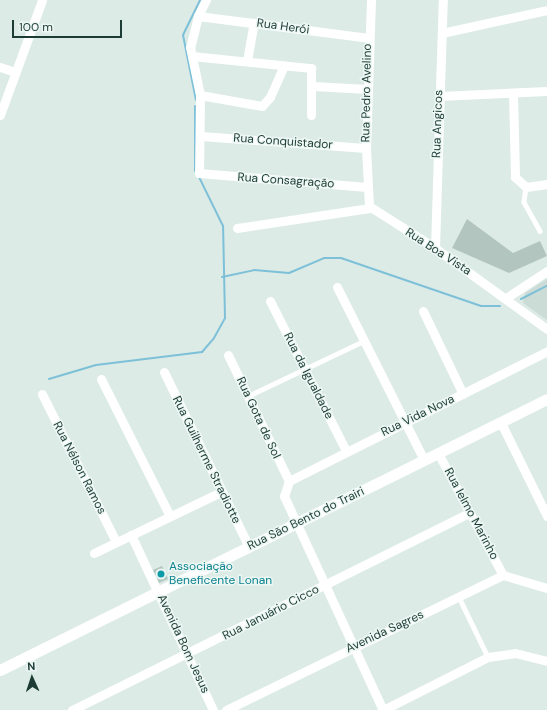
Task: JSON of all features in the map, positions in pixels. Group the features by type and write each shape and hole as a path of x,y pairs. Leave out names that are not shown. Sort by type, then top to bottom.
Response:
{"street":[{"path":"0,115 42,0"},
{"path":"201,136 200,95 192,56 192,35 198,16 206,0"},
{"name":"Rua Pedro Avelino","path":"366,187 370,0"},
{"name":"Rua Angicos","path":"435,248 443,0"},
{"path":"442,34 547,10"},
{"name":"Rua Herói","path":"198,16 369,38"},
{"path":"247,61 254,23"},
{"path":"192,56 311,68 313,86 311,116"},
{"path":"200,95 262,106 270,97 284,66"},
{"path":"0,67 15,72"},
{"path":"313,86 367,89"},
{"path":"439,96 514,94 547,91"},
{"path":"514,94 515,177 526,187 547,184"},
{"name":"Rua Conquistador","path":"201,136 366,148"},
{"name":"Rua Consagração","path":"201,136 198,170 207,176 366,187"},
{"path":"237,228 370,208 366,187"},
{"name":"Rua Boa Vista","path":"370,208 435,248 506,298"},
{"path":"547,271 506,298 547,329"},
{"path":"337,287 424,460"},
{"name":"Rua da Igualdade","path":"270,301 346,451"},
{"path":"424,311 463,394"},
{"name":"Rua Vida Nova","path":"289,481 547,351"},
{"name":"Rua Gota de Sol","path":"228,355 289,481"},
{"name":"Rua Guilherme Stradiotte","path":"164,372 249,547"},
{"path":"101,379 170,516"},
{"name":"Rua Nélson Ramos","path":"42,394 116,542"},
{"name":"Rua São Bento do Trairi","path":"0,670 547,399"},
{"path":"501,423 547,516"},
{"name":"Rua Ielmo Marinho","path":"438,453 503,575"},
{"path":"289,481 284,493 324,586 354,646 383,710 488,658 515,653 547,661"},
{"path":"94,553 221,492"},
{"name":"Rua Januário Cicco","path":"72,710 189,654 469,513"},
{"name":"Avenida Bom Jesus","path":"131,535 189,654 213,710"},
{"path":"503,575 547,588"},
{"name":"Avenida Sagres","path":"226,710 354,646 460,597 503,575"}],"lane":[{"path":"526,187 524,202 540,230"},
{"path":"248,396 364,341"},
{"path":"460,597 488,658"}],"shaded area":[{"path":"547,279 547,320 523,303 525,293"}],"building":[{"path":"467,219 513,253 540,241 547,256 509,273 452,248"},
{"name":"Associação Beneficente Lonan","path":"162,566 168,579 159,583 153,570"}],"waterway":[{"path":"196,100 183,35 200,0"},
{"path":"195,106 195,171"},
{"path":"49,379 96,365 202,352 214,338 225,318 223,226 199,177"},
{"path":"222,277 254,270 289,273 324,258 341,258 481,306 500,306"},
{"path":"521,299 547,286"}],"place":[{"name":"Associação Beneficente Lonan","path":"161,574"}]}
